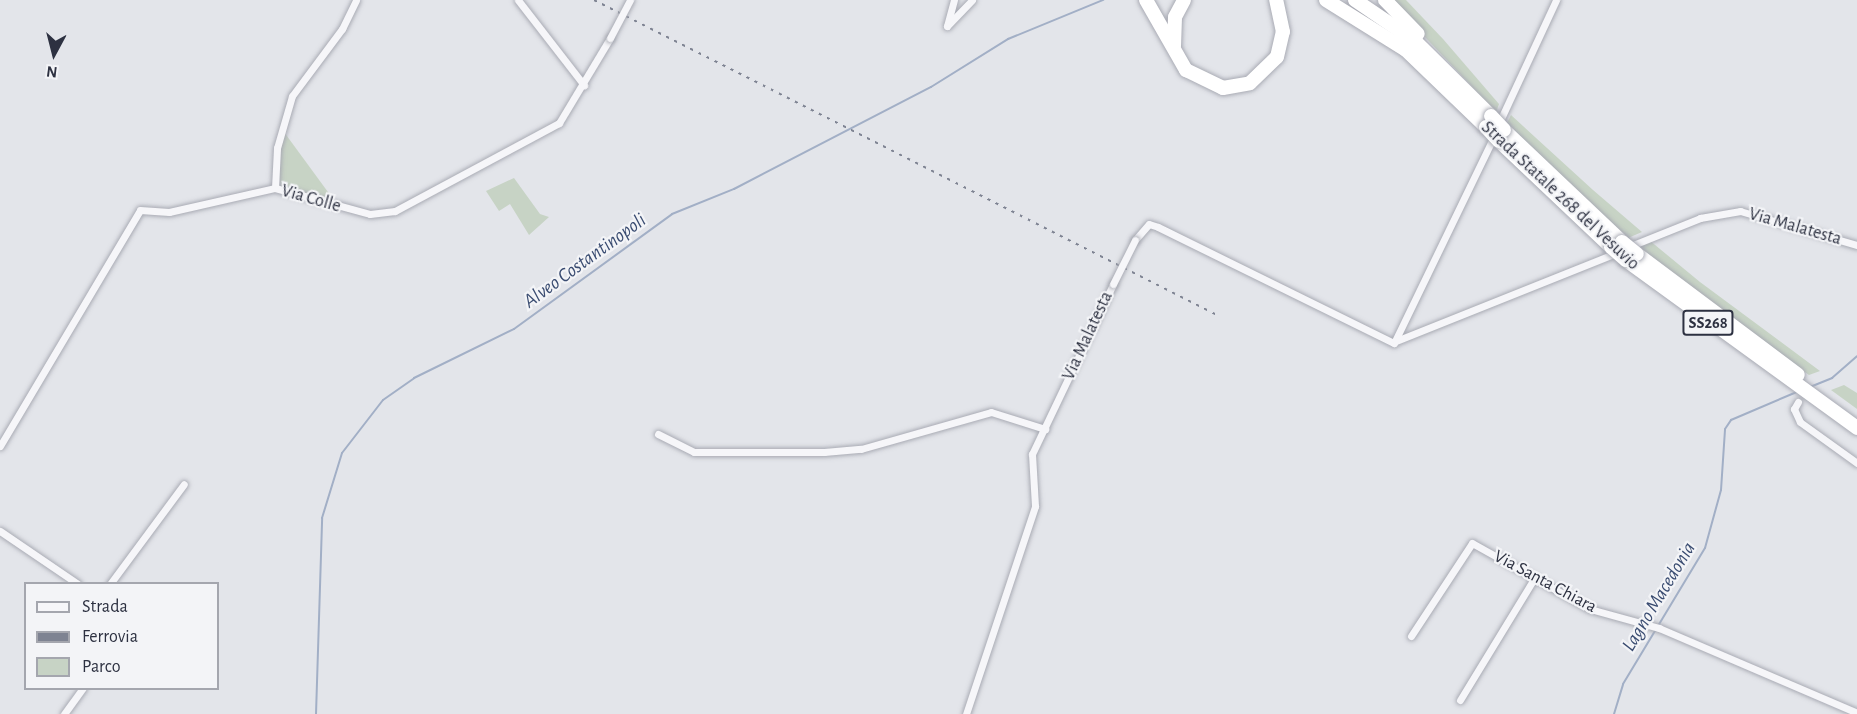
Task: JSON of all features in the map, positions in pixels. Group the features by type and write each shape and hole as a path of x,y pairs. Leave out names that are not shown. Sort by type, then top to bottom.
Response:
{"highway":[{"path":"1146,0 1186,70 1210,85 1250,83 1270,68 1281,45 1276,0"},
{"path":"1174,51 1173,29 1184,0"},
{"path":"1313,0 1350,5"},
{"name":"Strada Statale 268 del Vesuvio","path":"1326,0 1350,5 1395,25 1455,80 1488,122"},
{"path":"1385,0 1455,80"},
{"name":"Strada Statale 268 del Vesuvio","path":"1350,5 1406,50 1488,122 1631,257 1823,398 1857,428"},
{"name":"Strada Statale 268 del Vesuvio","path":"1823,398 1857,417"}],"street":[{"path":"275,188 277,148 292,96 342,29 356,0"},
{"path":"518,0 584,85"},
{"name":"Via Colle","path":"0,446 140,210 169,212 275,188 370,214 395,211 552,128 584,85 630,0"},
{"path":"954,0 947,26 972,0"},
{"path":"1396,341 1556,0"},
{"name":"Via Malatesta","path":"966,714 1035,506 1030,461 1113,284 1136,240 1149,224 1387,343 1709,216 1740,212 1767,216 1857,245"},
{"path":"1798,402 1794,410 1800,423 1857,463"},
{"path":"658,434 694,452 824,452 870,447 991,412 1045,429"},
{"path":"111,582 184,484"},
{"path":"0,531 75,582"},
{"name":"Via Santa Chiara","path":"1411,636 1469,544 1590,609 1659,628 1857,713"},
{"path":"1460,700 1534,579"},
{"path":"64,714 82,690"}],"green space":[{"path":"1390,0 1406,0 1443,39 1499,104 1496,112"},
{"path":"1511,115 1642,232 1628,238 1594,208 1507,123"},
{"path":"284,132 336,203 281,188 278,167"},
{"path":"514,178 540,214 549,217 529,235 510,204 499,211 486,191"},
{"path":"1649,240 1700,282 1820,371 1809,375 1636,246"},
{"path":"1844,385 1857,393 1857,409 1831,390"}],"waterway":[{"name":"Alveo Costantinopoli","path":"316,714 322,518 342,453 383,400 414,378 514,329 672,214 734,189 931,87 1008,39 1103,0"},
{"name":"Lagno Macedonia","path":"1810,387 1832,378 1857,356"},
{"name":"Lagno Macedonia","path":"1614,714 1623,684 1705,548 1721,490 1725,429 1731,420 1799,391"}],"railway":[{"path":"594,0 1219,316"}]}
